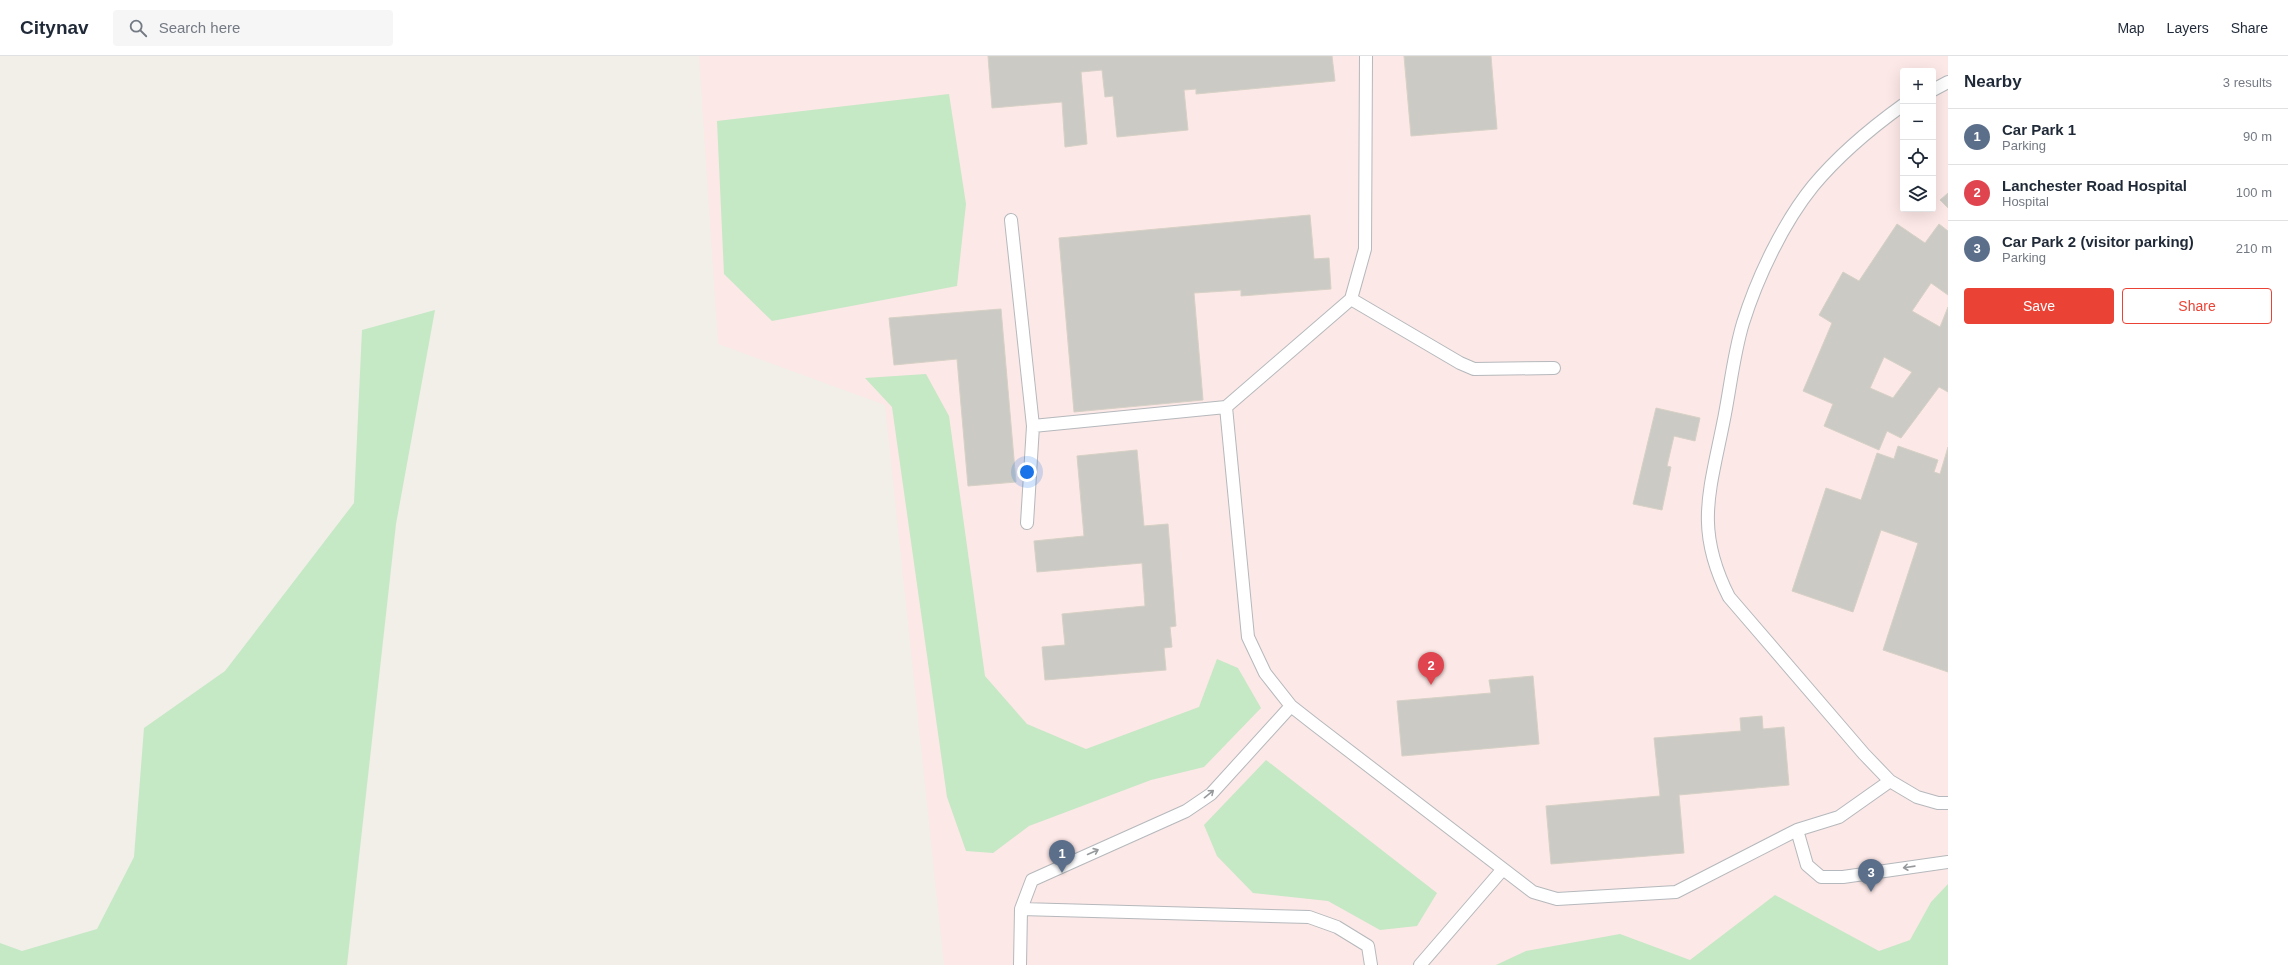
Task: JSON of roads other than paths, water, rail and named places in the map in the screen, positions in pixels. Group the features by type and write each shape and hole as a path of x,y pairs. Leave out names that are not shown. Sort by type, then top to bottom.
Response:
{"lane":[{"path":"1033,426 1226,407 1351,299 1365,249 1366,56"},
{"path":"1936,88 1948,82"},
{"path":"1900,107 1840,156 1812,187 1789,222 1762,274 1743,324 1707,505 1708,540 1716,572 1729,597 1864,754 1890,781 1917,797 1938,803 1948,803"},
{"path":"1011,220 1033,426 1027,523"},
{"path":"1351,299 1460,363 1474,369 1554,368"},
{"path":"1226,407 1248,637 1265,673 1291,706 1533,892 1557,899 1676,892 1797,830 1839,817 1890,781"},
{"path":"1020,965 1021,909 1032,880 1186,811 1211,794 1291,706"},
{"path":"1797,830 1807,865 1821,877 1843,877 1948,862"},
{"path":"1420,965 1502,869"},
{"path":"1021,909 1309,917 1337,927 1368,946 1371,965"}],"place":[{"name":"Lanchester Road Hospital","path":"1431,685"},
{"name":"Car Park 1","path":"1062,873"},
{"name":"Car Park 2 (visitor parking)","path":"1871,892"}]}
